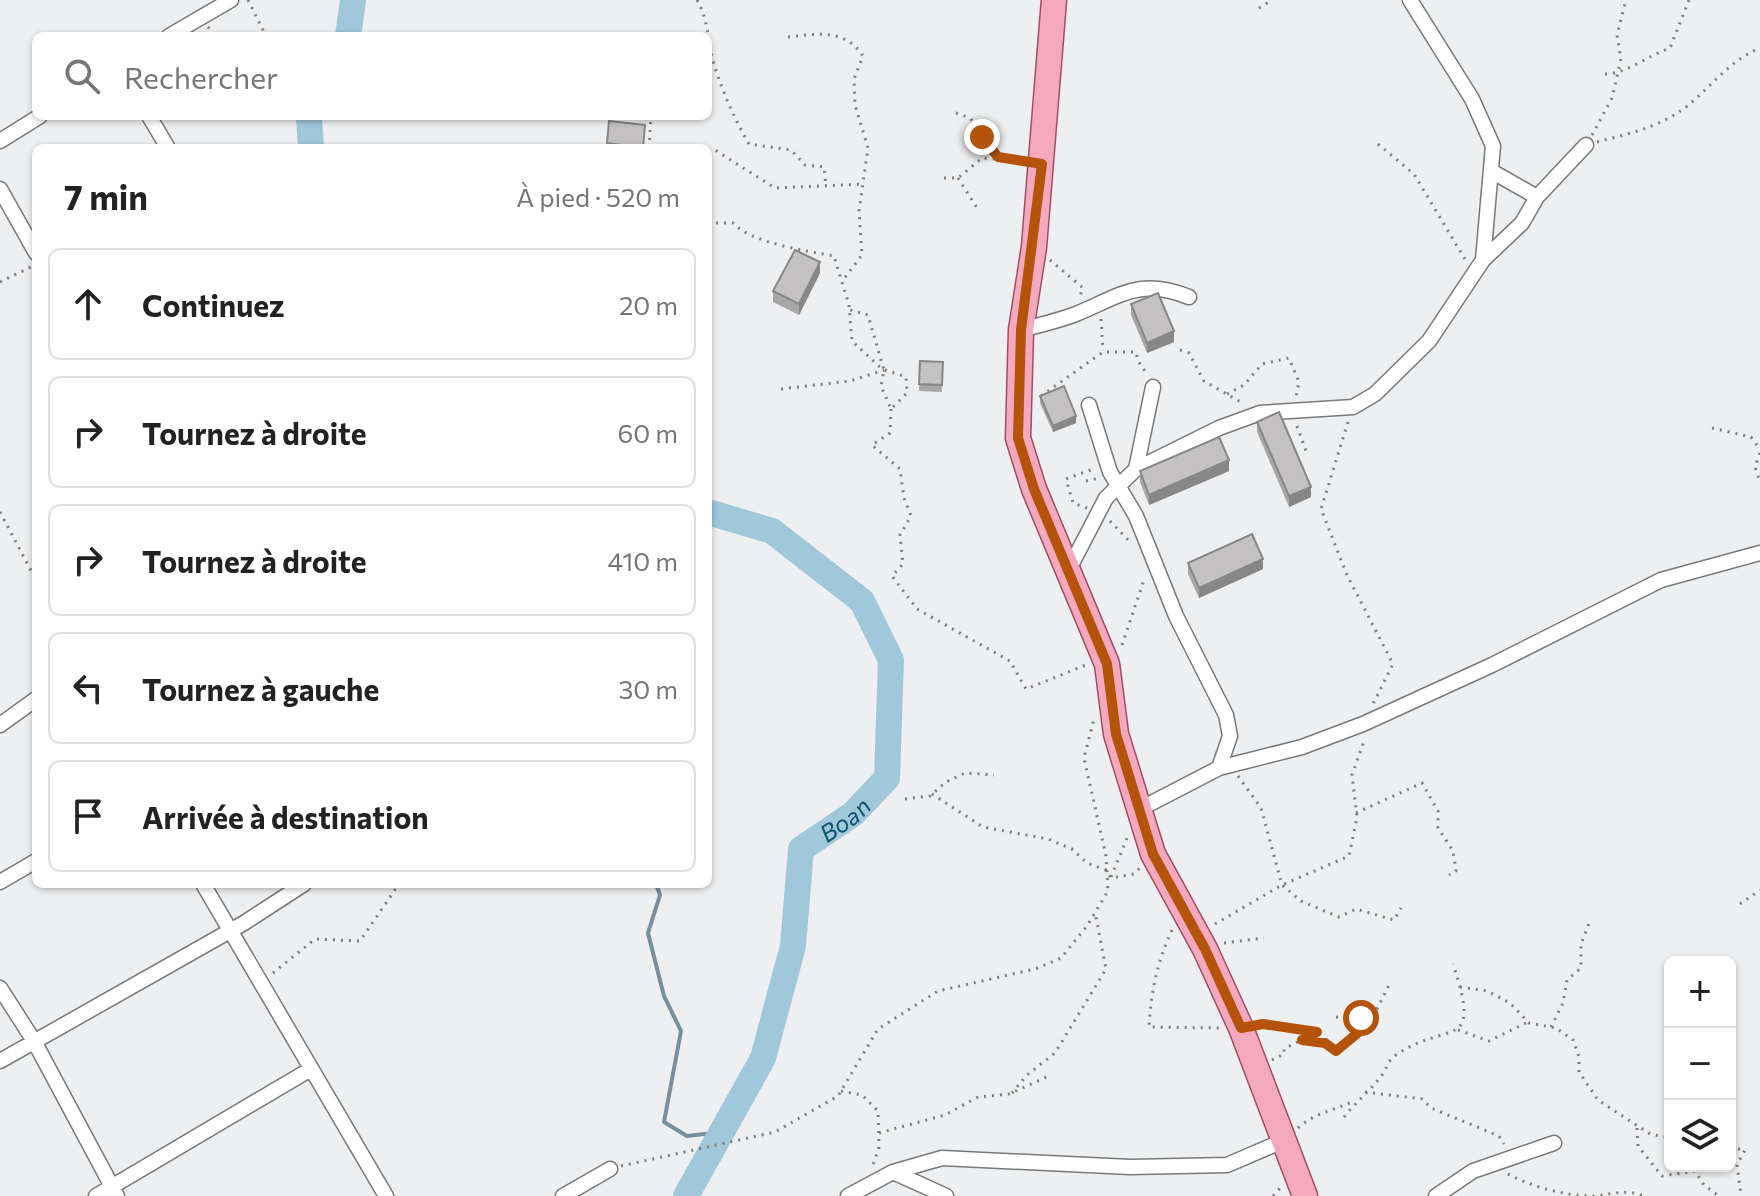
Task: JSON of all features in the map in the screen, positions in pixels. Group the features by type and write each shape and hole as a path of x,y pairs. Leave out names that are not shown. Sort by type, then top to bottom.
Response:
{"main road":[{"path":"1054,0 1034,247 1021,330 1018,438 1034,489 1104,656 1116,734 1153,854 1197,934 1241,1028 1305,1196"}],"street":[{"path":"176,32 231,0"},
{"path":"1410,0 1486,126 1493,146 1483,260"},
{"path":"0,141 34,120"},
{"path":"151,120 166,144"},
{"path":"1068,571 1100,510 1136,469 1219,428 1260,413 1353,407 1397,375 1429,341 1483,260 1522,223 1537,197 1586,145"},
{"path":"1493,172 1537,197"},
{"path":"0,189 32,246"},
{"path":"1021,330 1072,316 1130,288 1164,289 1189,297"},
{"path":"1136,469 1153,387"},
{"path":"1089,405 1107,464 1136,516 1176,616 1226,715 1230,736 1219,768"},
{"path":"1138,810 1219,768 1302,747 1363,724 1492,665 1661,580 1760,553"},
{"path":"0,725 32,702"},
{"path":"0,882 32,863"},
{"path":"205,888 386,1196"},
{"path":"0,1061 230,931 298,888"},
{"path":"0,988 34,1041 114,1191"},
{"path":"96,1196 114,1191 311,1069"},
{"path":"848,1196 893,1172 942,1158 1130,1167 1227,1165 1283,1141"},
{"path":"1436,1196 1488,1164 1554,1143"},
{"path":"563,1196 610,1169"},
{"path":"893,1172 946,1196"}],"path":[{"path":"248,0 264,32"},
{"path":"697,0 704,14 707,32"},
{"path":"1259,8 1272,0"},
{"path":"1586,145 1612,98 1621,59 1617,35 1626,0"},
{"path":"1605,74 1617,74 1638,60 1670,48 1689,0"},
{"path":"788,37 829,32 856,45 863,56 854,79 855,105 868,148 859,211 862,255 842,281"},
{"path":"1586,145 1646,129 1684,108 1729,66 1760,48"},
{"path":"712,61 734,118 749,144 791,150 805,165 824,167 826,186"},
{"path":"956,113 970,118 998,157"},
{"path":"649,144 651,120"},
{"path":"1378,144 1414,174 1474,274"},
{"path":"712,150 775,188 865,184"},
{"path":"944,178 958,178 982,158 998,157 1042,164"},
{"path":"958,178 979,211"},
{"path":"712,223 733,223 740,231 787,247 834,256 850,310 852,341 884,370 906,377 907,393 891,409"},
{"path":"1034,247 1083,288 1072,316"},
{"path":"0,282 32,266"},
{"path":"1099,303 1103,352"},
{"path":"850,310 868,315 884,370 881,386 891,409 890,433 872,445 900,469 904,498 911,516 900,535 903,564 892,576 917,609 1010,661 1026,689 1104,656"},
{"path":"1180,350 1189,353 1204,381 1260,413"},
{"path":"1040,398 1045,390 1103,352 1136,352 1153,387"},
{"path":"1227,394 1244,385 1262,364 1289,358 1299,382 1291,410 1306,451"},
{"path":"781,389 850,381 884,370"},
{"path":"1197,934 1282,885 1349,856 1356,813 1352,775 1365,742 1363,724 1393,664 1347,575 1321,509 1353,407"},
{"path":"1712,428 1751,437 1760,451 1755,467 1760,482"},
{"path":"1107,464 1066,479 1073,503 1100,510 1137,550"},
{"path":"0,512 32,572"},
{"path":"1132,612 1145,577"},
{"path":"610,1169 775,1132 841,1091 878,1029 938,991 1035,969 1061,958 1108,891 1084,758 1097,708"},
{"path":"1219,768 1232,767 1261,808 1282,885 1301,901 1339,917 1356,909 1394,920 1401,908"},
{"path":"905,799 932,794 946,782 965,773 994,775"},
{"path":"1356,813 1422,783 1438,811 1438,828 1453,851 1456,871 1449,875"},
{"path":"932,794 983,827 1048,839 1072,849 1087,863 1106,870 1111,878"},
{"path":"1111,878 1138,810"},
{"path":"1111,878 1134,874 1153,854"},
{"path":"261,983 315,939 360,941 396,888"},
{"path":"1740,904 1760,890"},
{"path":"1012,1093 1027,1075 1055,1053 1106,969 1095,912"},
{"path":"1255,1070 1317,1032 1263,1024 1241,1028 1149,1027 1151,993 1160,956 1177,920 1197,934 1264,938"},
{"path":"1551,1027 1563,1003 1567,980 1581,968 1581,944 1590,921"},
{"path":"1344,1117 1357,1099 1383,1074 1391,1058 1411,1045 1458,1030 1463,1023 1466,1006 1453,964"},
{"path":"1302,1040 1325,1043 1336,1051 1371,1022 1389,985"},
{"path":"1460,987 1498,997 1528,1022 1551,1027 1573,1040 1579,1057 1579,1072 1598,1100 1650,1134 1664,1137"},
{"path":"1336,1017 1371,1022"},
{"path":"1458,1030 1489,1041 1528,1022"},
{"path":"879,1133 945,1115 978,1097 1012,1093 1051,1075"},
{"path":"841,1091 862,1095 878,1111 879,1147 866,1184"},
{"path":"1365,1092 1422,1099 1431,1108 1499,1136 1506,1148 1503,1158"},
{"path":"1283,1141 1312,1115 1337,1109 1357,1099"},
{"path":"1637,1126 1638,1146 1662,1176 1695,1171 1704,1185 1719,1196"},
{"path":"1736,1149 1745,1150 1737,1165 1741,1196"},
{"path":"1488,1164 1527,1185 1592,1196 1627,1191 1643,1196"}],"building":[{"path":"609,121 645,125 643,144 607,143"},
{"path":"795,250 820,262 799,304 773,291"},
{"path":"1158,293 1174,331 1147,343 1131,304"},
{"path":"920,361 943,362 942,385 919,384"},
{"path":"1064,386 1076,416 1053,426 1040,396"},
{"path":"1279,412 1311,487 1289,496 1257,422"},
{"path":"1219,437 1229,460 1149,495 1140,471"},
{"path":"1252,534 1263,559 1199,588 1188,563"}],"waterway":[{"name":"Boan","path":"349,32 353,0"},
{"name":"Boan","path":"309,120 311,144"},
{"name":"Boan","path":"686,1196 763,1058 793,946 801,849 853,814 887,778 891,660 862,601 772,531 712,513"},
{"path":"657,888 660,895 648,933 664,996 681,1031 664,1122 687,1136 722,1132"}],"route":[{"path":"982,137 998,157 1042,164 1034,247 1021,330 1018,438 1034,489 1107,664 1116,734 1153,854 1205,949 1241,1028 1263,1024 1317,1032 1302,1040 1325,1043 1336,1051 1371,1022 1361,1018"}]}
